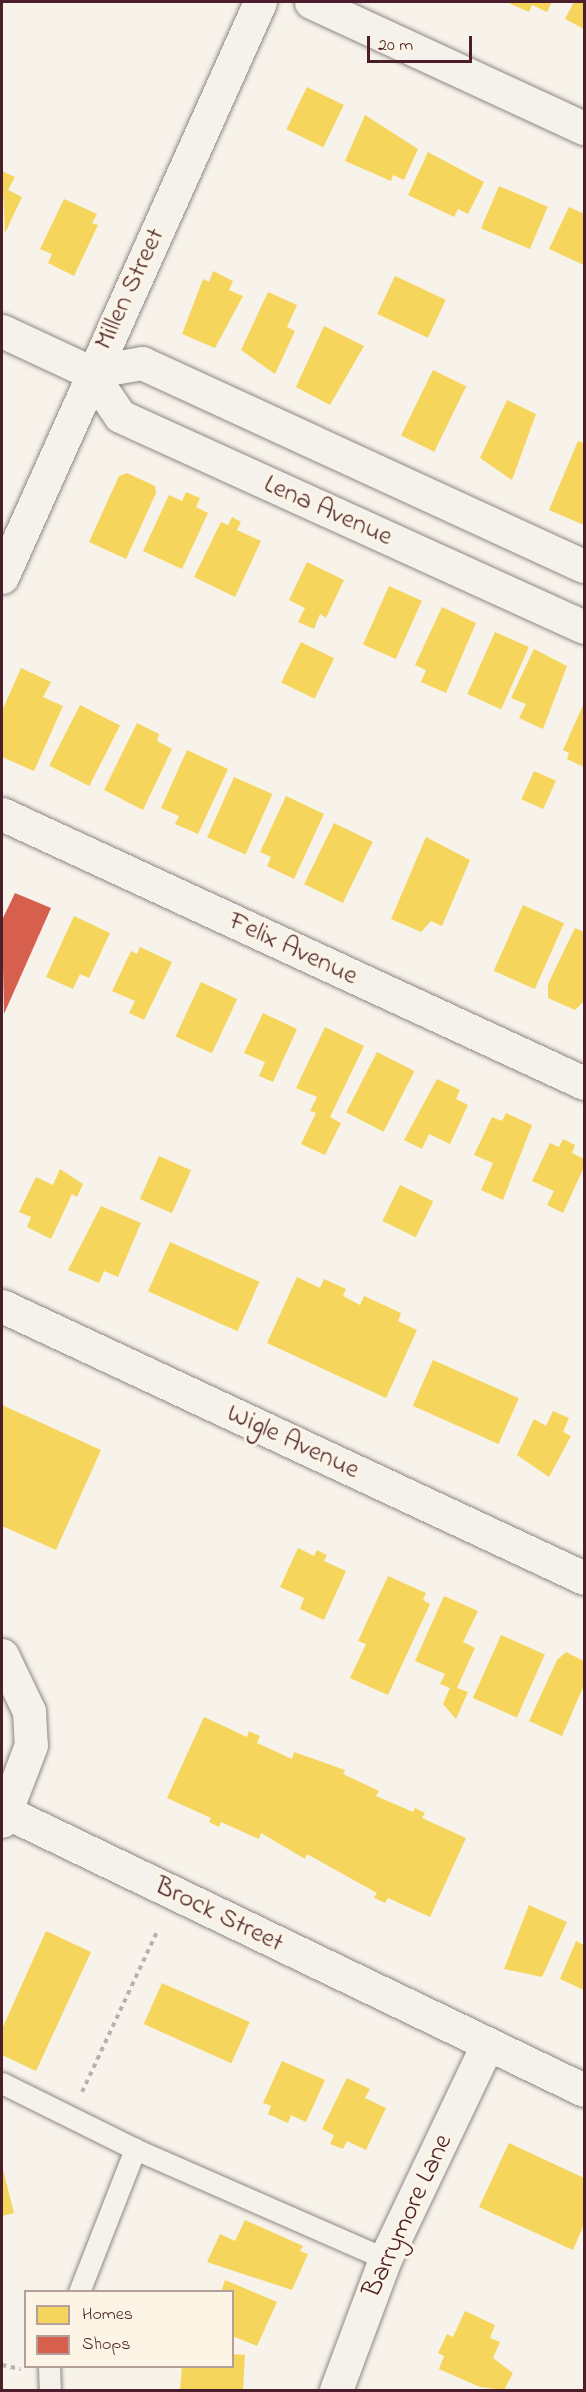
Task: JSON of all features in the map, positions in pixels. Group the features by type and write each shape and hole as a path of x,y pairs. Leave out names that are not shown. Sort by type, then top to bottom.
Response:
{"street":[{"name":"Millen Street","path":"2,577 90,372 116,326 260,2"},
{"path":"311,2 585,128"},
{"path":"2,331 90,372"},
{"name":"Lena Avenue","path":"585,566 142,363 90,372 120,416 585,627"},
{"name":"Felix Avenue","path":"3,819 585,1083"},
{"name":"Wigle Avenue","path":"2,1306 585,1578"},
{"name":"Brock Street","path":"2,1655 29,1712 31,1745 4,1817 585,2090"},
{"name":"Barrymore Lane","path":"336,2391 385,2259 487,2045"}],"lane":[{"path":"2,2083 135,2149 385,2259"},
{"path":"80,2290 135,2149"},
{"path":"49,2368 50,2391"}],"path":[{"path":"70,2117 157,1932"}],"building: Homes":[{"path":"506,2 552,2 547,12 532,5 529,12"},
{"path":"574,2 584,2 584,29 565,19"},
{"path":"307,87 344,105 323,147 286,129"},
{"path":"365,115 418,149 404,180 393,175 391,181 345,161"},
{"path":"428,152 484,182 468,214 458,209 454,217 408,195"},
{"path":"2,171 15,177 8,190 22,197 5,233"},
{"path":"499,186 548,207 530,249 481,228"},
{"path":"64,199 97,214 92,223 98,225 74,276 48,263 52,254 40,249"},
{"path":"569,207 582,213 584,208 584,265 549,249"},
{"path":"213,271 233,281 229,290 243,296 215,348 182,334 203,279 209,282"},
{"path":"395,276 446,300 428,338 377,314"},
{"path":"268,292 297,305 287,327 295,331 275,374 241,350"},
{"path":"324,326 364,346 330,405 296,387"},
{"path":"433,370 466,386 434,452 401,436"},
{"path":"507,400 536,414 512,480 480,458"},
{"path":"578,441 584,443 584,525 549,510"},
{"path":"127,473 155,486 156,493 126,559 89,542 119,476"},
{"path":"186,492 200,498 196,507 208,513 182,569 143,551 169,495 182,501"},
{"path":"232,517 241,522 237,530 261,541 235,597 194,577 221,522 228,525"},
{"path":"307,562 344,580 326,618 320,614 314,629 298,622 305,608 289,600"},
{"path":"389,586 422,601 396,659 363,644"},
{"path":"442,607 476,623 446,693 421,682 426,670 415,665"},
{"path":"495,632 529,647 501,709 467,694"},
{"path":"301,642 334,658 315,699 281,682"},
{"path":"534,649 567,666 543,729 519,718 526,704 511,698"},
{"path":"21,668 51,682 43,697 63,706 34,771 2,757 2,711"},
{"path":"584,703 584,767 567,759 569,753 563,750"},
{"path":"80,705 120,725 89,786 49,766"},
{"path":"137,723 159,734 157,741 172,749 143,810 104,790"},
{"path":"187,750 228,769 198,834 175,824 179,816 161,808"},
{"path":"534,771 556,781 543,809 521,799"},
{"path":"234,777 272,794 246,854 207,837"},
{"path":"286,796 324,814 294,879 267,866 271,857 260,852"},
{"path":"334,823 373,842 343,903 304,884"},
{"path":"426,837 470,860 442,926 431,921 421,932 391,919"},
{"path":"523,905 564,923 535,989 494,971"},
{"path":"74,916 110,933 89,978 80,974 73,989 46,977"},
{"path":"575,928 584,932 584,1001 575,1010 548,998 548,984"},
{"path":"140,947 172,962 144,1020 129,1013 135,1001 112,991 131,951 137,954"},
{"path":"201,982 237,999 212,1053 176,1036"},
{"path":"263,1013 297,1029 273,1082 259,1076 265,1062 244,1053"},
{"path":"325,1027 364,1046 330,1117 341,1123 325,1155 301,1144 316,1113 310,1111 317,1097 296,1088"},
{"path":"377,1052 414,1071 384,1132 346,1113"},
{"path":"437,1079 460,1090 456,1099 468,1105 450,1144 429,1134 422,1149 404,1140"},
{"path":"506,1113 532,1125 503,1200 481,1190 493,1163 474,1155 492,1117 502,1121"},
{"path":"563,1139 575,1145 572,1153 584,1159 584,1167 563,1213 547,1205 554,1191 532,1181 550,1143 559,1147"},
{"path":"159,1156 191,1170 172,1213 140,1199"},
{"path":"60,1169 83,1184 77,1197 72,1194 51,1239 27,1227 31,1217 19,1212 36,1177 53,1185"},
{"path":"400,1185 433,1201 416,1237 382,1221"},
{"path":"101,1206 141,1223 118,1277 104,1271 99,1283 68,1270"},
{"path":"170,1242 260,1282 238,1331 148,1291"},
{"path":"297,1277 320,1288 324,1279 346,1289 343,1296 360,1305 364,1296 401,1313 398,1321 417,1330 386,1398 267,1343"},
{"path":"433,1360 519,1398 499,1444 413,1406"},
{"path":"2,1405 101,1450 56,1550 2,1526"},
{"path":"553,1411 569,1418 563,1432 571,1436 549,1477 517,1455 534,1419 546,1426"},
{"path":"298,1548 314,1556 317,1550 327,1555 324,1561 346,1571 324,1620 300,1609 304,1598 280,1587"},
{"path":"388,1576 426,1593 423,1600 430,1604 388,1695 350,1678 366,1644 358,1641"},
{"path":"444,1596 478,1611 463,1642 475,1648 457,1688 468,1692 456,1719 443,1704 450,1688 440,1684 445,1674 415,1661"},
{"path":"501,1635 545,1655 517,1718 473,1698"},
{"path":"566,1652 584,1661 584,1685 562,1736 529,1721 557,1660"},
{"path":"204,1717 247,1737 249,1731 260,1736 257,1743 292,1759 294,1752 345,1770 343,1774 379,1791 376,1796 413,1812 415,1808 425,1813 422,1818 466,1838 430,1917 388,1898 385,1903 374,1898 377,1893 307,1854 305,1859 261,1833 259,1839 221,1822 219,1827 209,1822 211,1818 167,1798"},
{"path":"529,1905 567,1922 542,1977 504,1969"},
{"path":"46,1931 91,1952 36,2071 2,2055 2,2029"},
{"path":"576,1941 584,1945 584,1990 560,1979"},
{"path":"162,1983 250,2022 231,2063 144,2024"},
{"path":"282,2061 325,2080 306,2122 291,2115 288,2123 268,2114 271,2106 263,2103"},
{"path":"347,2078 370,2089 365,2098 386,2108 366,2150 347,2141 343,2149 330,2144 334,2135 322,2129"},
{"path":"509,2143 584,2178 584,2224 573,2250 479,2207"},
{"path":"2,2166 14,2213 2,2216"},
{"path":"245,2220 303,2246 300,2251 308,2254 292,2290 207,2262 220,2234 235,2241"},
{"path":"225,2280 277,2302 257,2346 234,2337 234,2290 222,2290"},
{"path":"465,2311 495,2325 490,2338 500,2342 493,2358 513,2373 504,2390 480,2387 439,2369 444,2356 438,2353 447,2334 453,2337"},
{"path":"234,2354 245,2355 243,2390 180,2390 182,2368 234,2368"}],"building: Shops":[{"path":"15,893 51,908 4,1014 2,920"}]}
